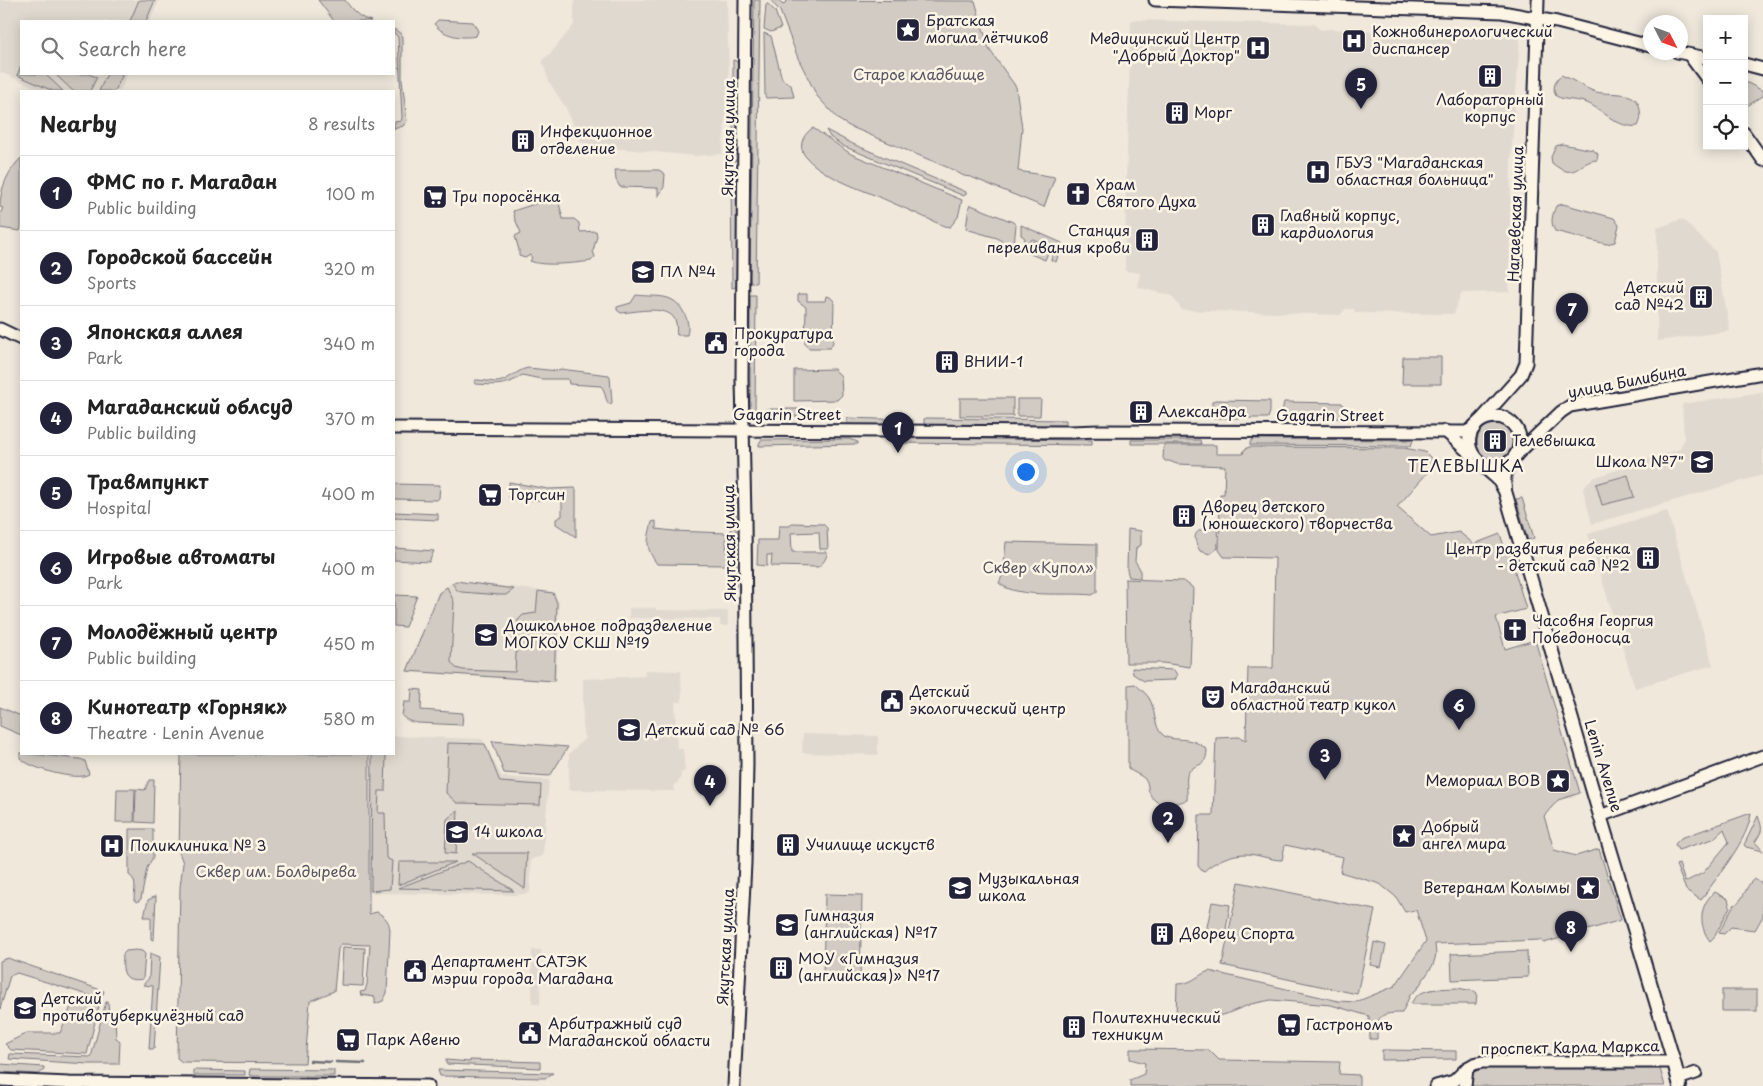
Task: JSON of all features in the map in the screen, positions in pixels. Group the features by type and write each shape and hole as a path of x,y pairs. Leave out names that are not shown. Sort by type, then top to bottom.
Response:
{"main road":[{"name":"Якутская улица","path":"734,1086 746,813 743,430 746,0"},
{"path":"1155,0 1502,12 1538,18 1643,44"},
{"name":"Нагаевская улица","path":"1476,425 1523,372 1526,363 1538,0"},
{"path":"1690,56 1703,58"},
{"path":"1690,56 1703,74"},
{"path":"1748,65 1763,69"},
{"path":"1748,139 1763,160"},
{"path":"0,329 20,338"},
{"name":"улица Билибина","path":"1513,459 1565,409 1577,404 1763,373"},
{"path":"1505,490 1504,473 1513,459 1520,442 1518,432 1504,406 1508,390"},
{"path":"1478,461 1471,452 1470,436 1476,425 1485,418 1500,417 1524,431 1540,430 1547,425"},
{"name":"Gagarin Street","path":"395,428 1061,432 1466,432 1476,425"},
{"path":"1445,431 1478,461 1496,467 1504,466 1513,459"},
{"name":"Lenin Avenue","path":"1478,461 1498,479 1505,490 1679,1083"},
{"path":"1600,816 1763,756"},
{"name":"проспект Карла Маркса","path":"1436,1086 1454,1081 1466,1068 1482,1062 1674,1062"},
{"name":"проспект Карла Маркса","path":"1465,1086 1466,1068"},
{"path":"1679,1083 1696,1073"},
{"path":"0,1080 69,1083 428,1086"}],"shaded area":[{"path":"0,0 159,0 150,20 20,20 20,75 128,75 120,90 42,90 0,72"},
{"path":"574,0 727,0 729,85 722,154 696,156 593,146 581,142 566,108 549,82 542,60 550,54 574,25"},
{"name":"ГБУЗ \"Магаданская областная больница\"","path":"1131,20 1314,24 1321,30 1397,31 1520,38 1511,158 1509,292 1461,293 1454,314 1355,313 1354,309 1345,309 1340,315 1182,310 1172,296 1137,287 1140,273 1125,271"},
{"path":"1682,219 1716,252 1730,331 1657,341 1657,228"},
{"name":"Школа №7\"","path":"1763,392 1763,475 1592,524 1583,490 1585,485 1593,478 1680,449 1684,439 1682,404"},
{"path":"1667,511 1713,665 1635,688 1588,534"},
{"path":"455,581 554,592 559,603 556,682 406,672 438,592"},
{"path":"629,608 728,611 728,626 720,626 720,619 629,618"},
{"name":"Детский сад № 66","path":"645,670 681,671 682,702 675,702 677,749 683,749 685,771 681,773 680,780 674,785 674,791 569,790 569,754 585,738 583,734 583,679 645,676"},
{"path":"803,734 878,736 878,755 802,753"},
{"name":"14 школа","path":"395,736 482,739 502,777 549,780 543,856 531,859 530,893 516,895 370,893 370,755 395,755"},
{"path":"532,950 541,950 540,1004 532,1004"}],"green space":[{"path":"139,0 155,0 146,20 130,20"},
{"path":"318,0 345,0 356,13 368,20 333,20"},
{"path":"754,0 760,0 756,283 751,282 750,279"},
{"name":"Старое кладбище","path":"770,0 777,0 783,5 788,0 975,1 989,49 1016,87 1022,128 1018,171 1055,177 1044,207 971,177 964,176 839,120 817,96 798,58 780,11"},
{"path":"766,4 775,11 781,28 771,32 764,29"},
{"path":"438,20 473,22 478,31 476,36 453,36 434,24"},
{"path":"395,30 401,34 402,38 402,80 407,121 403,126 395,129 395,122 401,121 402,118 398,37 395,34"},
{"path":"764,33 771,36 782,79 791,85 794,97 766,98 765,96"},
{"path":"733,60 739,65 737,159 735,161 733,161"},
{"path":"20,68 20,75 46,75 62,90 51,90 17,75"},
{"path":"56,75 91,75 97,77 90,90 72,90"},
{"path":"107,75 123,75 115,90 99,90"},
{"path":"1561,75 1599,93 1628,95 1634,98 1640,110 1638,126 1624,125 1617,122 1587,103 1556,96 1555,84"},
{"path":"1748,83 1763,91 1763,96 1748,105"},
{"path":"813,128 851,154 962,200 958,217 950,227 944,226 824,172 806,157 802,149 804,137"},
{"path":"826,130 853,144 966,192 966,194 964,196 843,146 830,137"},
{"path":"1562,144 1593,150 1598,154 1597,160 1591,161 1572,171 1560,169 1552,163 1551,157 1556,146"},
{"path":"20,159 20,231 0,228 0,214 3,208 0,207 0,200 3,187 12,168"},
{"path":"731,167 734,167 738,173 737,284 736,287 732,288"},
{"path":"615,170 659,170 665,174 664,187 658,197 658,188 620,187 616,180"},
{"path":"556,197 563,219 574,219 579,223 580,232 596,231 597,236 593,251 595,257 591,261 543,264 530,261 532,258 530,255 525,258 519,256 515,236 521,233 513,211"},
{"path":"1563,204 1614,218 1619,225 1615,242 1606,244 1555,231 1552,222 1553,213 1556,206"},
{"path":"971,205 1013,222 1016,225 1014,245 1010,247 997,238 966,229 969,206"},
{"path":"1021,225 1062,243 1056,262 1051,260 1054,249 1033,239 1026,250 1023,248 1025,238 1021,235"},
{"path":"1033,241 1050,248 1045,260 1028,253"},
{"path":"798,294 807,294 807,301 825,301 826,296 834,301 833,342 830,348 808,348 805,344 806,307 798,301"},
{"path":"636,295 664,297 676,302 681,307 687,320 687,335 677,335 676,323 668,313 644,310 621,313 617,310 617,307 631,303"},
{"path":"750,295 756,295 755,413 750,412"},
{"path":"1403,357 1441,357 1441,384 1402,384"},
{"path":"528,368 558,371 560,369 609,375 612,402 609,404 601,386 569,384 568,379 541,379 522,375 511,382 500,384 475,384 474,381 498,382"},
{"path":"834,369 841,376 842,395 837,400 794,401 794,370"},
{"path":"960,398 1013,398 1013,416 960,416"},
{"path":"1017,399 1041,399 1040,416 1017,416"},
{"path":"1215,400 1270,401 1270,412 1268,418 1214,418 1212,416 1212,402"},
{"path":"1284,402 1342,403 1349,416 1347,418 1284,419 1281,416"},
{"path":"766,409 804,409 804,416 766,417"},
{"path":"847,418 912,420 912,428 849,425 847,424"},
{"path":"924,419 1066,420 1066,426 929,426 924,425"},
{"path":"1495,424 1502,425 1508,429 1512,435 1512,449 1508,455 1502,459 1495,460 1488,459 1482,455 1478,449 1477,442 1478,435 1482,429 1488,425"},
{"path":"904,438 1092,440 1092,445 896,443"},
{"path":"849,439 858,442 858,444 759,446 761,440"},
{"path":"1253,439 1413,440 1411,446 1250,445"},
{"path":"1131,440 1200,440 1201,444 1131,444"},
{"path":"1164,445 1216,445 1216,454 1243,454 1244,450 1249,447 1404,448 1425,452 1436,463 1397,507 1431,537 1459,532 1474,544 1500,534 1505,549 1508,548 1526,609 1496,617 1505,649 1535,640 1580,793 1558,800 1544,816 1554,850 1576,856 1599,849 1621,920 1544,943 1540,940 1435,944 1436,955 1433,965 1417,989 1410,995 1402,1013 1388,1014 1380,1017 1377,1039 1370,1039 1369,1016 1331,1005 1271,1000 1251,1004 1217,1016 1176,1016 1177,984 1190,981 1209,971 1338,1001 1356,1002 1395,986 1426,941 1416,910 1405,912 1396,897 1380,884 1340,872 1343,857 1285,845 1282,860 1240,854 1223,859 1203,872 1198,866 1199,815 1213,815 1216,738 1239,737 1246,740 1248,668 1273,668 1275,558 1224,557 1219,550 1220,494 1224,494 1225,466 1177,464 1165,461 1163,458"},
{"path":"1628,475 1634,497 1602,505 1596,484"},
{"path":"509,482 548,489 575,488 576,537 556,524 556,519 562,516 562,500 512,500 509,498"},
{"path":"395,484 440,485 439,498 437,500 395,499"},
{"path":"1522,498 1534,538 1528,540 1516,499"},
{"path":"731,511 736,511 736,587 733,593 730,589"},
{"path":"395,512 438,514 438,520 395,518"},
{"path":"656,521 656,529 726,533 727,565 657,564 650,553 648,544 652,522"},
{"path":"792,523 823,524 827,528 828,549 820,549 819,532 791,533 792,552 827,552 823,562 818,567 771,566 772,555 767,555 767,566 757,565 758,540 778,540 779,526 790,526"},
{"path":"1217,527 1218,548 1210,554 1200,551 1195,539 1198,532"},
{"path":"1128,529 1141,531 1141,545 1136,548 1135,561 1140,569 1140,578 1129,577 1127,570"},
{"name":"Сквер «Купол»","path":"1006,542 1097,544 1097,592 1092,595 1043,594 1007,588 999,583 1003,574"},
{"path":"395,548 434,551 429,562 395,560"},
{"path":"1125,579 1184,581 1193,588 1190,667 1163,663 1126,663"},
{"path":"456,581 514,589 506,595 461,592 452,583"},
{"path":"447,587 454,602 451,662 456,668 463,670 515,672 518,620 523,615 536,613 538,591 553,593 557,603 554,681 407,671 439,593"},
{"path":"395,595 417,596 405,627 395,626"},
{"path":"1132,668 1174,670 1177,675 1174,680 1144,681 1133,674"},
{"path":"1135,684 1149,698 1156,723 1163,735 1195,742 1207,750 1203,763 1191,769 1187,775 1187,800 1172,804 1157,802 1150,794 1145,779 1128,768 1128,685"},
{"path":"412,689 422,690 421,710 463,713 462,725 418,723 406,719 402,716 404,702 411,702"},
{"path":"0,707 20,716 20,735 0,726"},
{"path":"492,741 568,747 550,776 504,773"},
{"path":"448,743 485,744 500,782 541,785 540,805 457,803 446,793"},
{"path":"20,755 40,755 80,759 85,761 89,774 74,776 53,773 33,766 20,758"},
{"name":"Сквер им. Болдырева","path":"181,755 369,755 369,914 377,912 386,919 390,930 387,993 383,1001 375,1004 375,997 361,995 360,992 365,991 367,984 369,943 368,945 341,944 338,949 334,991 310,1001 305,1063 182,1062 177,1058 180,887 183,863 179,852"},
{"path":"372,755 386,755 385,791 379,791 378,813 385,813 386,858 392,861 390,889 371,891"},
{"path":"149,780 154,780 153,823 135,822 136,789 145,790"},
{"path":"117,789 135,789 134,822 116,822"},
{"path":"458,810 456,854 445,853 447,819"},
{"path":"1751,813 1749,823 1738,846 1701,900 1686,890 1676,865 1679,864 1685,882 1703,873 1729,842 1724,829 1713,839 1678,850 1675,844 1681,838"},
{"path":"1758,816 1761,830 1755,842 1763,851 1744,845"},
{"path":"129,829 153,829 153,857 147,868 141,899 137,902 134,900 135,883 129,875"},
{"path":"472,853 527,853 525,889"},
{"path":"468,861 514,891 398,888"},
{"path":"399,862 456,862 398,885"},
{"path":"1754,879 1763,884 1763,916 1755,930 1731,927 1724,934 1719,933 1733,906 1740,900"},
{"path":"1239,882 1375,910 1357,994 1222,965"},
{"path":"1715,892 1728,899 1730,907 1715,936 1710,941 1703,929 1702,915 1706,903"},
{"path":"825,894 862,895 860,980 823,978"},
{"path":"156,896 154,940 151,939 151,917 144,917 148,900"},
{"path":"1212,902 1230,905 1224,941 1205,937"},
{"path":"1374,942 1386,945 1381,967 1370,965"},
{"path":"343,947 365,948 363,986 341,985"},
{"path":"126,951 142,951 145,954 143,979 136,980 127,977 123,970 123,954"},
{"path":"1527,951 1528,977 1452,980 1451,954"},
{"path":"150,953 160,957 154,1049 149,1049 153,986 143,985 149,978"},
{"path":"8,958 104,991 101,999 17,973 10,976 0,1009 0,961"},
{"path":"1457,988 1477,993 1476,1004 1411,1004 1414,998 1424,992"},
{"path":"1722,990 1757,990 1757,1011 1722,1011"},
{"path":"73,1002 99,1006 87,1054 11,1050 5,1044 27,1033 60,1033"},
{"path":"106,1002 108,1002 109,1014 115,1018 116,1038 120,1041 119,1064 9,1059 10,1054 91,1057"},
{"path":"1130,1049 1209,1050 1219,1060 1340,1062 1339,1074 1359,1075 1359,1086 1130,1086 1130,1080 1144,1074 1145,1063 1130,1059"},
{"path":"1382,1050 1456,1051 1456,1059 1382,1060"},
{"path":"446,1060 540,1062 540,1068 446,1064"},
{"path":"1658,1062 1665,1086 1465,1086 1470,1066"},
{"path":"0,1064 44,1067 44,1070 39,1074 0,1072"},
{"path":"250,1069 334,1070 334,1076 254,1076 249,1075"},
{"path":"193,1070 245,1071 245,1075 194,1075"},
{"path":"438,1070 553,1073 545,1078 440,1076"}],"waterway":[{"path":"310,1061 331,1062"},
{"path":"336,1062 365,1063"}],"place":[{"name":"Братская могила лётчиков","path":"908,30"},
{"name":"Кожновинерологический диспансер","path":"1354,41"},
{"name":"Медицинский Центр \"Добрый Доктор\"","path":"1258,48"},
{"name":"Лабораторный корпус","path":"1490,76"},
{"name":"Травмпункт","path":"1361,109"},
{"name":"Морг","path":"1177,113"},
{"name":"Инфекционное отделение","path":"523,141"},
{"name":"ГБУЗ \"Магаданская областная больница\"","path":"1318,172"},
{"name":"Храм Святого Духа","path":"1078,194"},
{"name":"Три поросёнка","path":"435,197"},
{"name":"Главный корпус, кардиология","path":"1263,225"},
{"name":"Станция переливания крови","path":"1147,240"},
{"name":"ПЛ №4","path":"643,272"},
{"name":"Детский сад №42","path":"1701,297"},
{"name":"Молодёжный центр","path":"1572,334"},
{"name":"Прокуратура города","path":"716,343"},
{"name":"ВНИИ-1","path":"947,362"},
{"name":"Александра","path":"1141,412"},
{"name":"Телевышка","path":"1495,441"},
{"name":"ФМС по г. Магадан","path":"898,453"},
{"name":"Школа №7\"","path":"1702,462"},
{"name":"Торгсин","path":"490,495"},
{"name":"Дворец детского (юношеского) творчества","path":"1184,516"},
{"name":"Центр развития ребенка - детский сад №2","path":"1648,558"},
{"name":"Часовня Георгия Победоносца","path":"1515,630"},
{"name":"Дошкольное подразделение МОГКОУ СКШ №19","path":"486,635"},
{"name":"Магаданский областной театр кукол","path":"1213,697"},
{"name":"Детский экологический центр","path":"892,701"},
{"name":"Детский сад № 66","path":"629,730"},
{"name":"Игровые автоматы","path":"1459,730"},
{"name":"Японская аллея","path":"1325,780"},
{"name":"Мемориал ВОВ","path":"1558,781"},
{"name":"Магаданский облсуд","path":"710,806"},
{"name":"14 школа","path":"457,832"},
{"name":"Добрый ангел мира","path":"1404,836"},
{"name":"Городской бассейн","path":"1168,843"},
{"name":"Училище искуств","path":"788,845"},
{"name":"Поликлиника № 3","path":"112,846"},
{"name":"Музыкальная школа","path":"960,888"},
{"name":"Ветеранам Колымы","path":"1588,888"},
{"name":"Гимназия (английская) №17","path":"787,925"},
{"name":"Дворец Спорта","path":"1162,934"},
{"name":"Кинотеатр «Горняк»","path":"1571,952"},
{"name":"МОУ «Гимназия (английская)» №17","path":"781,968"},
{"name":"Департамент САТЭК мэрии города Магадана","path":"415,971"},
{"name":"Детский противотуберкулёзный сад","path":"25,1008"},
{"name":"Гастрономъ","path":"1289,1025"},
{"name":"Политехнический техникум","path":"1074,1027"},
{"name":"Арбитражный суд Магаданской области","path":"530,1033"},
{"name":"Парк Авеню","path":"348,1040"}],"district":[{"name":"ТЕЛЕВЫШКА","path":"1466,466"}]}
